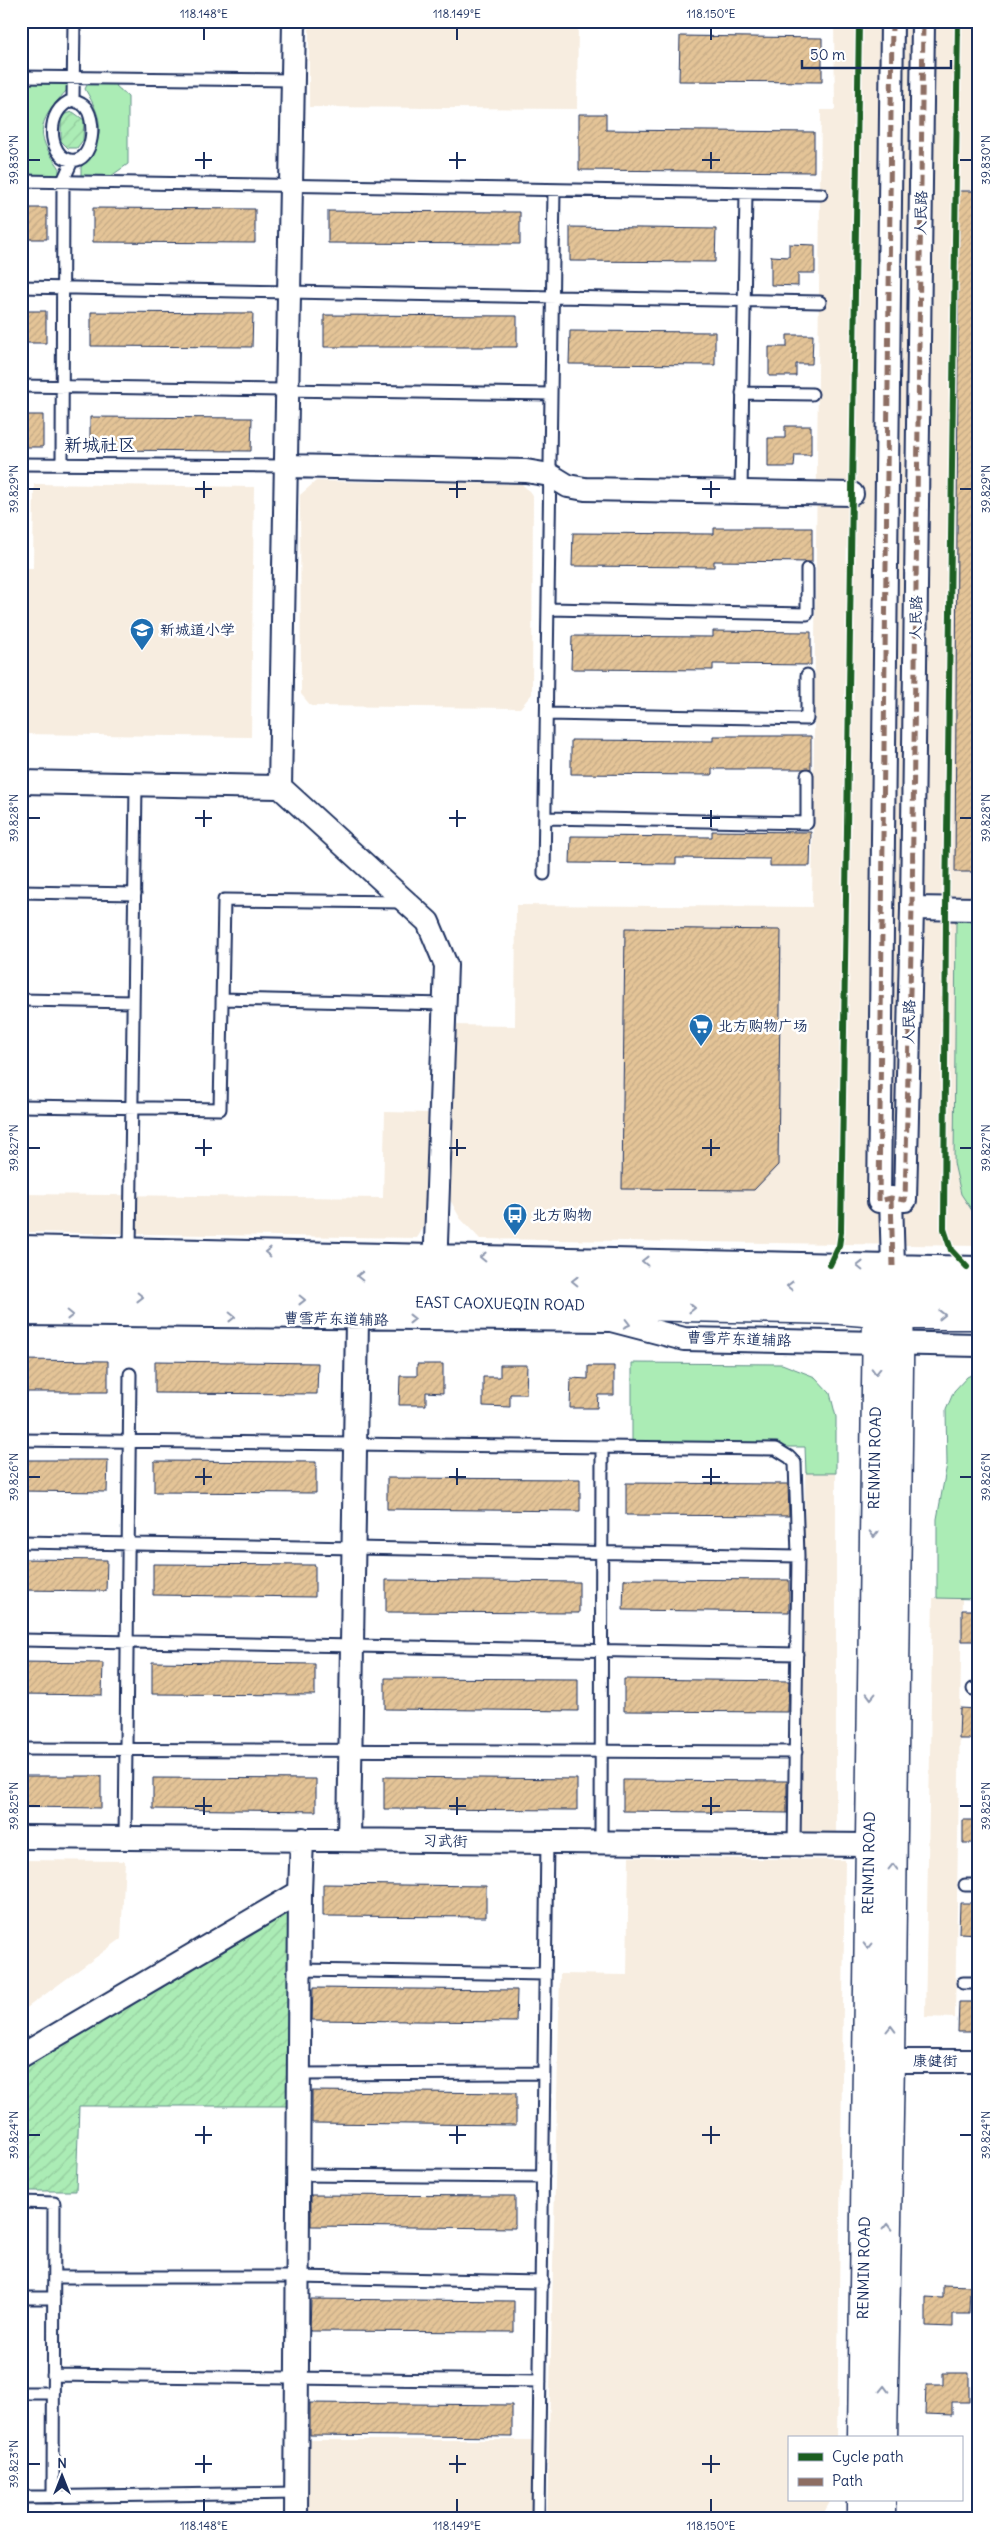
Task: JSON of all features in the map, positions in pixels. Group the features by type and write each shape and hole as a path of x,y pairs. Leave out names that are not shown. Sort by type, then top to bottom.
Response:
{"main road":[{"name":"EAST CAOXUEQIN ROAD","path":"21,1269 435,1267 890,1294 979,1290"},
{"name":"EAST CAOXUEQIN ROAD","path":"21,1294 830,1310 890,1294 979,1315"},
{"name":"RENMIN ROAD","path":"862,2436 869,1845 890,1294"},
{"name":"RENMIN ROAD","path":"882,2436 890,2061 888,1342"},
{"path":"861,2502 861,2518"},
{"path":"881,2502 881,2518"}],"street":[{"path":"280,787 294,21"},
{"name":"人民路","path":"892,21 879,1201 891,1198 905,1200 912,908 923,21"},
{"path":"286,466 526,471 550,475 568,486 585,489 852,494"},
{"path":"21,782 280,787 428,922 446,965 435,1267 130,1250 21,1247"},
{"path":"912,908 979,909"},
{"path":"891,1198 890,1294 979,1268"},
{"name":"曹雪芹东道辅路","path":"21,1314 356,1319 611,1320 684,1339 979,1345"},
{"path":"349,1840 356,1319"},
{"name":"习武街","path":"21,1837 869,1845"},
{"path":"296,2518 300,1892 302,1839"},
{"path":"21,2056 300,1892"},
{"name":"康健街","path":"890,2061 979,2061"}],"lane":[{"path":"73,100 74,21"},
{"path":"21,77 293,80"},
{"path":"73,100 83,105 89,113 92,128 91,144 82,158 72,161 62,158 58,151 52,127 55,113 63,103 73,100"},
{"path":"62,464 64,181 72,161"},
{"path":"21,181 821,194"},
{"path":"544,874 554,190"},
{"path":"742,492 743,301 746,193"},
{"path":"21,287 820,302"},
{"path":"21,386 551,394"},
{"path":"742,393 812,394"},
{"path":"21,464 286,466"},
{"path":"548,609 807,614 807,569"},
{"path":"547,714 807,719 807,675"},
{"path":"545,818 807,823 807,775"},
{"path":"130,1250 136,784"},
{"path":"21,892 135,894"},
{"path":"21,1106 220,1109 224,900 406,902"},
{"path":"222,998 445,1004"},
{"path":"21,1000 133,1002"},
{"path":"125,1838 130,1374"},
{"path":"21,1440 776,1449 795,1463 798,1556 794,1844"},
{"path":"601,1842 602,1448"},
{"path":"21,1542 798,1556"},
{"path":"21,1640 797,1654"},
{"path":"21,1749 796,1752"},
{"path":"538,2518 547,1842"},
{"path":"965,1885 979,1885"},
{"path":"300,1970 545,1974"},
{"path":"963,1983 979,1983"},
{"path":"299,2074 544,2073"},
{"path":"298,2175 543,2177"},
{"path":"21,2202 54,2203 53,2497"},
{"path":"54,2277 298,2277 542,2282"},
{"path":"21,2298 54,2298"},
{"path":"53,2375 540,2381"},
{"path":"21,2393 53,2393"},
{"path":"21,2497 296,2493"}],"shaded area":[{"path":"309,21 578,21 577,109 309,107"},
{"path":"834,21 979,21 979,901 956,918 954,1163 961,1194 979,1221 979,1246 480,1239 460,1218 448,1196 450,1025 515,1026 516,905 812,907 821,110 835,110"},
{"path":"316,481 522,484 533,495 532,694 520,708 311,706 301,694 300,495"},
{"name":"新城道小学","path":"34,484 254,487 251,737 21,734 21,568 33,568"},
{"path":"385,1112 429,1113 430,1217 417,1238 21,1232 21,1194 383,1198"},
{"path":"806,1447 806,1473 836,1473 836,1834 797,1834"},
{"path":"933,1598 962,1598 955,2018 925,2017"},
{"path":"629,1857 845,1860 837,2436 788,2436 788,2502 830,2502 821,2518 547,2518 560,1974 627,1975"},
{"path":"21,1860 125,1861 121,1939 21,2012"},
{"path":"303,2440 537,2440 535,2518 301,2518"}],"green space":[{"path":"31,82 67,83 68,89 51,109 43,126 45,144 59,167 59,177 29,175 21,168 21,91"},
{"path":"88,83 113,83 128,97 128,164 111,176 81,177 81,167 95,147 100,129 96,110 85,89"},
{"path":"73,112 84,120 83,140 77,148 68,148 61,141 61,120 65,114"},
{"path":"956,918 979,918 979,1221 961,1194 954,1163"},
{"path":"632,1363 782,1364 815,1377 830,1393 836,1417 836,1473 806,1473 805,1447 632,1447"},
{"path":"979,1371 979,1599 937,1598 937,1519 947,1464 946,1410 954,1391 967,1377"},
{"path":"294,1887 289,2106 79,2106 76,2191 21,2191 21,2052"}],"building":[{"path":"680,36 822,38 822,82 679,81"},
{"path":"579,114 606,114 606,130 814,132 814,172 579,170"},
{"path":"959,191 979,191 979,872 955,872"},
{"path":"21,208 47,208 47,239 21,239"},
{"path":"93,208 255,209 255,243 93,242"},
{"path":"328,211 520,212 520,244 328,243"},
{"path":"570,227 716,229 715,262 570,261"},
{"path":"789,244 815,245 815,273 798,273 798,286 771,285 771,256 789,257"},
{"path":"21,311 46,311 46,343 21,343"},
{"path":"91,312 253,313 252,347 91,346"},
{"path":"324,315 517,316 517,347 324,347"},
{"path":"570,331 715,332 715,365 569,364"},
{"path":"787,335 813,335 812,364 796,364 796,376 769,376 769,347 787,347"},
{"path":"21,415 43,415 43,447 21,447"},
{"path":"90,417 252,418 251,451 90,450"},
{"path":"785,426 811,426 811,455 795,455 794,467 768,467 768,438 785,438"},
{"path":"714,528 812,528 812,562 714,561 714,567 572,566 573,533 714,534"},
{"path":"713,631 811,632 811,665 713,664 713,670 571,669 572,636 713,637"},
{"path":"713,736 811,736 811,769 712,769 712,775 571,774 571,740 713,741"},
{"path":"712,831 811,832 810,866 770,866 770,859 676,858 676,864 570,863 571,836 712,837"},
{"name":"北方购物广场","path":"625,928 781,930 778,1165 754,1190 622,1189"},
{"path":"21,1360 108,1361 108,1392 21,1392"},
{"path":"155,1361 318,1363 317,1394 155,1393"},
{"path":"417,1364 443,1364 443,1393 426,1392 426,1405 399,1405 400,1376 417,1376"},
{"path":"500,1365 527,1365 526,1394 510,1394 510,1407 483,1406 483,1377 500,1377"},
{"path":"588,1366 614,1366 614,1395 598,1395 597,1408 570,1408 571,1378 588,1379"},
{"path":"21,1460 108,1460 107,1492 21,1491"},
{"path":"154,1461 316,1462 316,1493 154,1492"},
{"path":"387,1478 580,1479 580,1511 387,1509"},
{"path":"626,1483 788,1484 789,1516 626,1515"},
{"path":"21,1559 107,1560 106,1591 21,1590"},
{"path":"153,1564 315,1565 315,1597 153,1595"},
{"path":"624,1579 789,1580 789,1612 623,1610"},
{"path":"386,1580 579,1582 579,1613 386,1612"},
{"path":"962,1610 979,1610 979,1641 962,1641"},
{"path":"21,1662 103,1663 102,1695 21,1694"},
{"path":"152,1662 315,1664 315,1695 152,1694"},
{"path":"385,1678 578,1679 578,1711 385,1709"},
{"path":"624,1679 789,1681 788,1712 624,1711"},
{"path":"960,1708 979,1709 979,1739 959,1739"},
{"path":"21,1776 101,1776 101,1808 21,1807"},
{"path":"384,1777 577,1779 577,1810 384,1809"},
{"path":"153,1778 316,1779 316,1811 153,1809"},
{"path":"623,1780 787,1781 787,1813 623,1811"},
{"path":"963,1820 979,1820 979,1843 963,1843"},
{"path":"323,1884 486,1886 486,1917 323,1916"},
{"path":"960,1903 979,1903 979,1934 959,1933"},
{"path":"313,1988 517,1990 516,2022 312,2020"},
{"path":"959,2002 979,2002 979,2032 958,2032"},
{"path":"312,2091 516,2093 516,2125 312,2123"},
{"path":"311,2195 515,2196 515,2228 311,2226"},
{"path":"943,2285 970,2286 969,2314 953,2314 953,2327 926,2326 926,2297 943,2298"},
{"path":"311,2299 514,2301 514,2332 310,2331"},
{"path":"943,2373 969,2373 969,2402 952,2402 952,2415 925,2414 926,2385 943,2385"},
{"path":"310,2403 512,2405 512,2437 310,2435"}],"marked path":[{"path":"892,21 879,1201 891,1198 905,1200 912,908 923,21"},
{"path":"891,1198 893,1266"}],"cycle path":[{"path":"830,1265 839,1246 841,1232 859,21"},
{"path":"958,21 946,909 944,1229 951,1250 967,1267"}],"place":[{"name":"新城道小学","path":"142,651"},
{"name":"北方购物广场","path":"701,1047"},
{"name":"北方购物","path":"515,1236"}],"district":[{"name":"新城社区","path":"100,445"}]}
